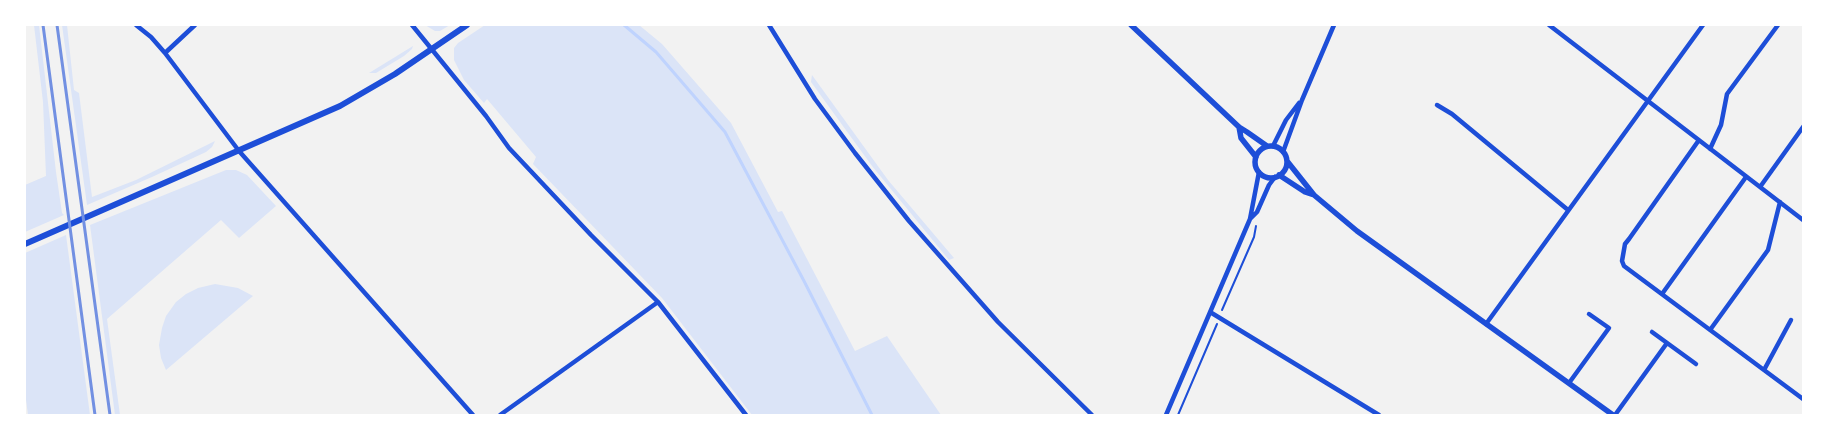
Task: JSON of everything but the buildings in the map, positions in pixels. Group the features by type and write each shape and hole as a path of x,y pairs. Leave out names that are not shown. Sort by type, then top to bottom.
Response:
{"main road":[{"path":"25,244 340,106 395,74 468,25"}],"street":[{"path":"136,25 151,37 165,53 239,151 473,415"},
{"path":"165,53 196,25"},
{"path":"412,25 486,116 509,148 591,235 658,302 746,415"},
{"path":"769,25 815,99 859,159 909,221 998,322 1092,415"},
{"path":"1131,25 1238,128 1283,152 1287,162 1314,194 1357,231 1614,415 1667,343"},
{"path":"1283,152 1302,100 1334,25"},
{"path":"1549,25 1803,220"},
{"path":"1486,324 1703,25"},
{"path":"1710,149 1721,125 1727,94 1778,25"},
{"path":"1302,100 1286,120 1270,146 1260,151 1256,158 1256,165 1259,172 1264,176 1277,176 1305,192 1314,194"},
{"path":"1436,105 1452,114 1568,210"},
{"path":"1238,128 1241,138 1256,158"},
{"path":"1760,187 1803,128"},
{"path":"1700,140 1625,244 1622,261 1624,266 1803,399"},
{"path":"1250,219 1257,212 1269,185 1284,170 1287,162"},
{"path":"1166,415 1250,219 1259,172"},
{"path":"1662,294 1746,177"},
{"path":"1710,330 1768,250 1780,202"},
{"path":"500,415 658,302"},
{"path":"1210,312 1379,415"},
{"path":"1569,383 1609,328 1589,314"},
{"path":"1764,370 1791,320"},
{"path":"1652,332 1696,364"}],"path":[{"path":"1222,310 1254,237 1255,221"},
{"path":"1178,415 1216,325"}],"shaded area":[{"path":"34,25 39,25 56,172 62,213 64,215 25,232 25,185 46,176 43,102"},
{"path":"62,25 67,25 74,90 79,93 92,197 136,180 215,141 212,147 206,152 87,205"},
{"path":"425,25 450,25 440,31 435,31"},
{"path":"485,25 639,25 662,44 731,123 778,212 782,211 855,351 887,336 941,415 752,415 662,298 533,164 536,157 487,99 484,103 464,80 454,60 454,48 458,43"},
{"path":"413,46 404,56 376,73 369,73"},
{"path":"812,75 888,180 954,258 949,260 872,166 811,82"},
{"path":"226,170 236,170 247,175 276,206 239,238 221,220 107,319 120,415 115,415 90,225"},
{"path":"66,235 90,415 28,415 25,392 25,253"},
{"path":"215,284 238,288 253,296 166,370 161,358 159,345 166,316 176,302 186,294 198,288"}],"waterway":[{"path":"624,25 656,52 725,132 872,415"}],"railway":[{"path":"43,25 95,415"},
{"path":"57,25 110,415"}]}
